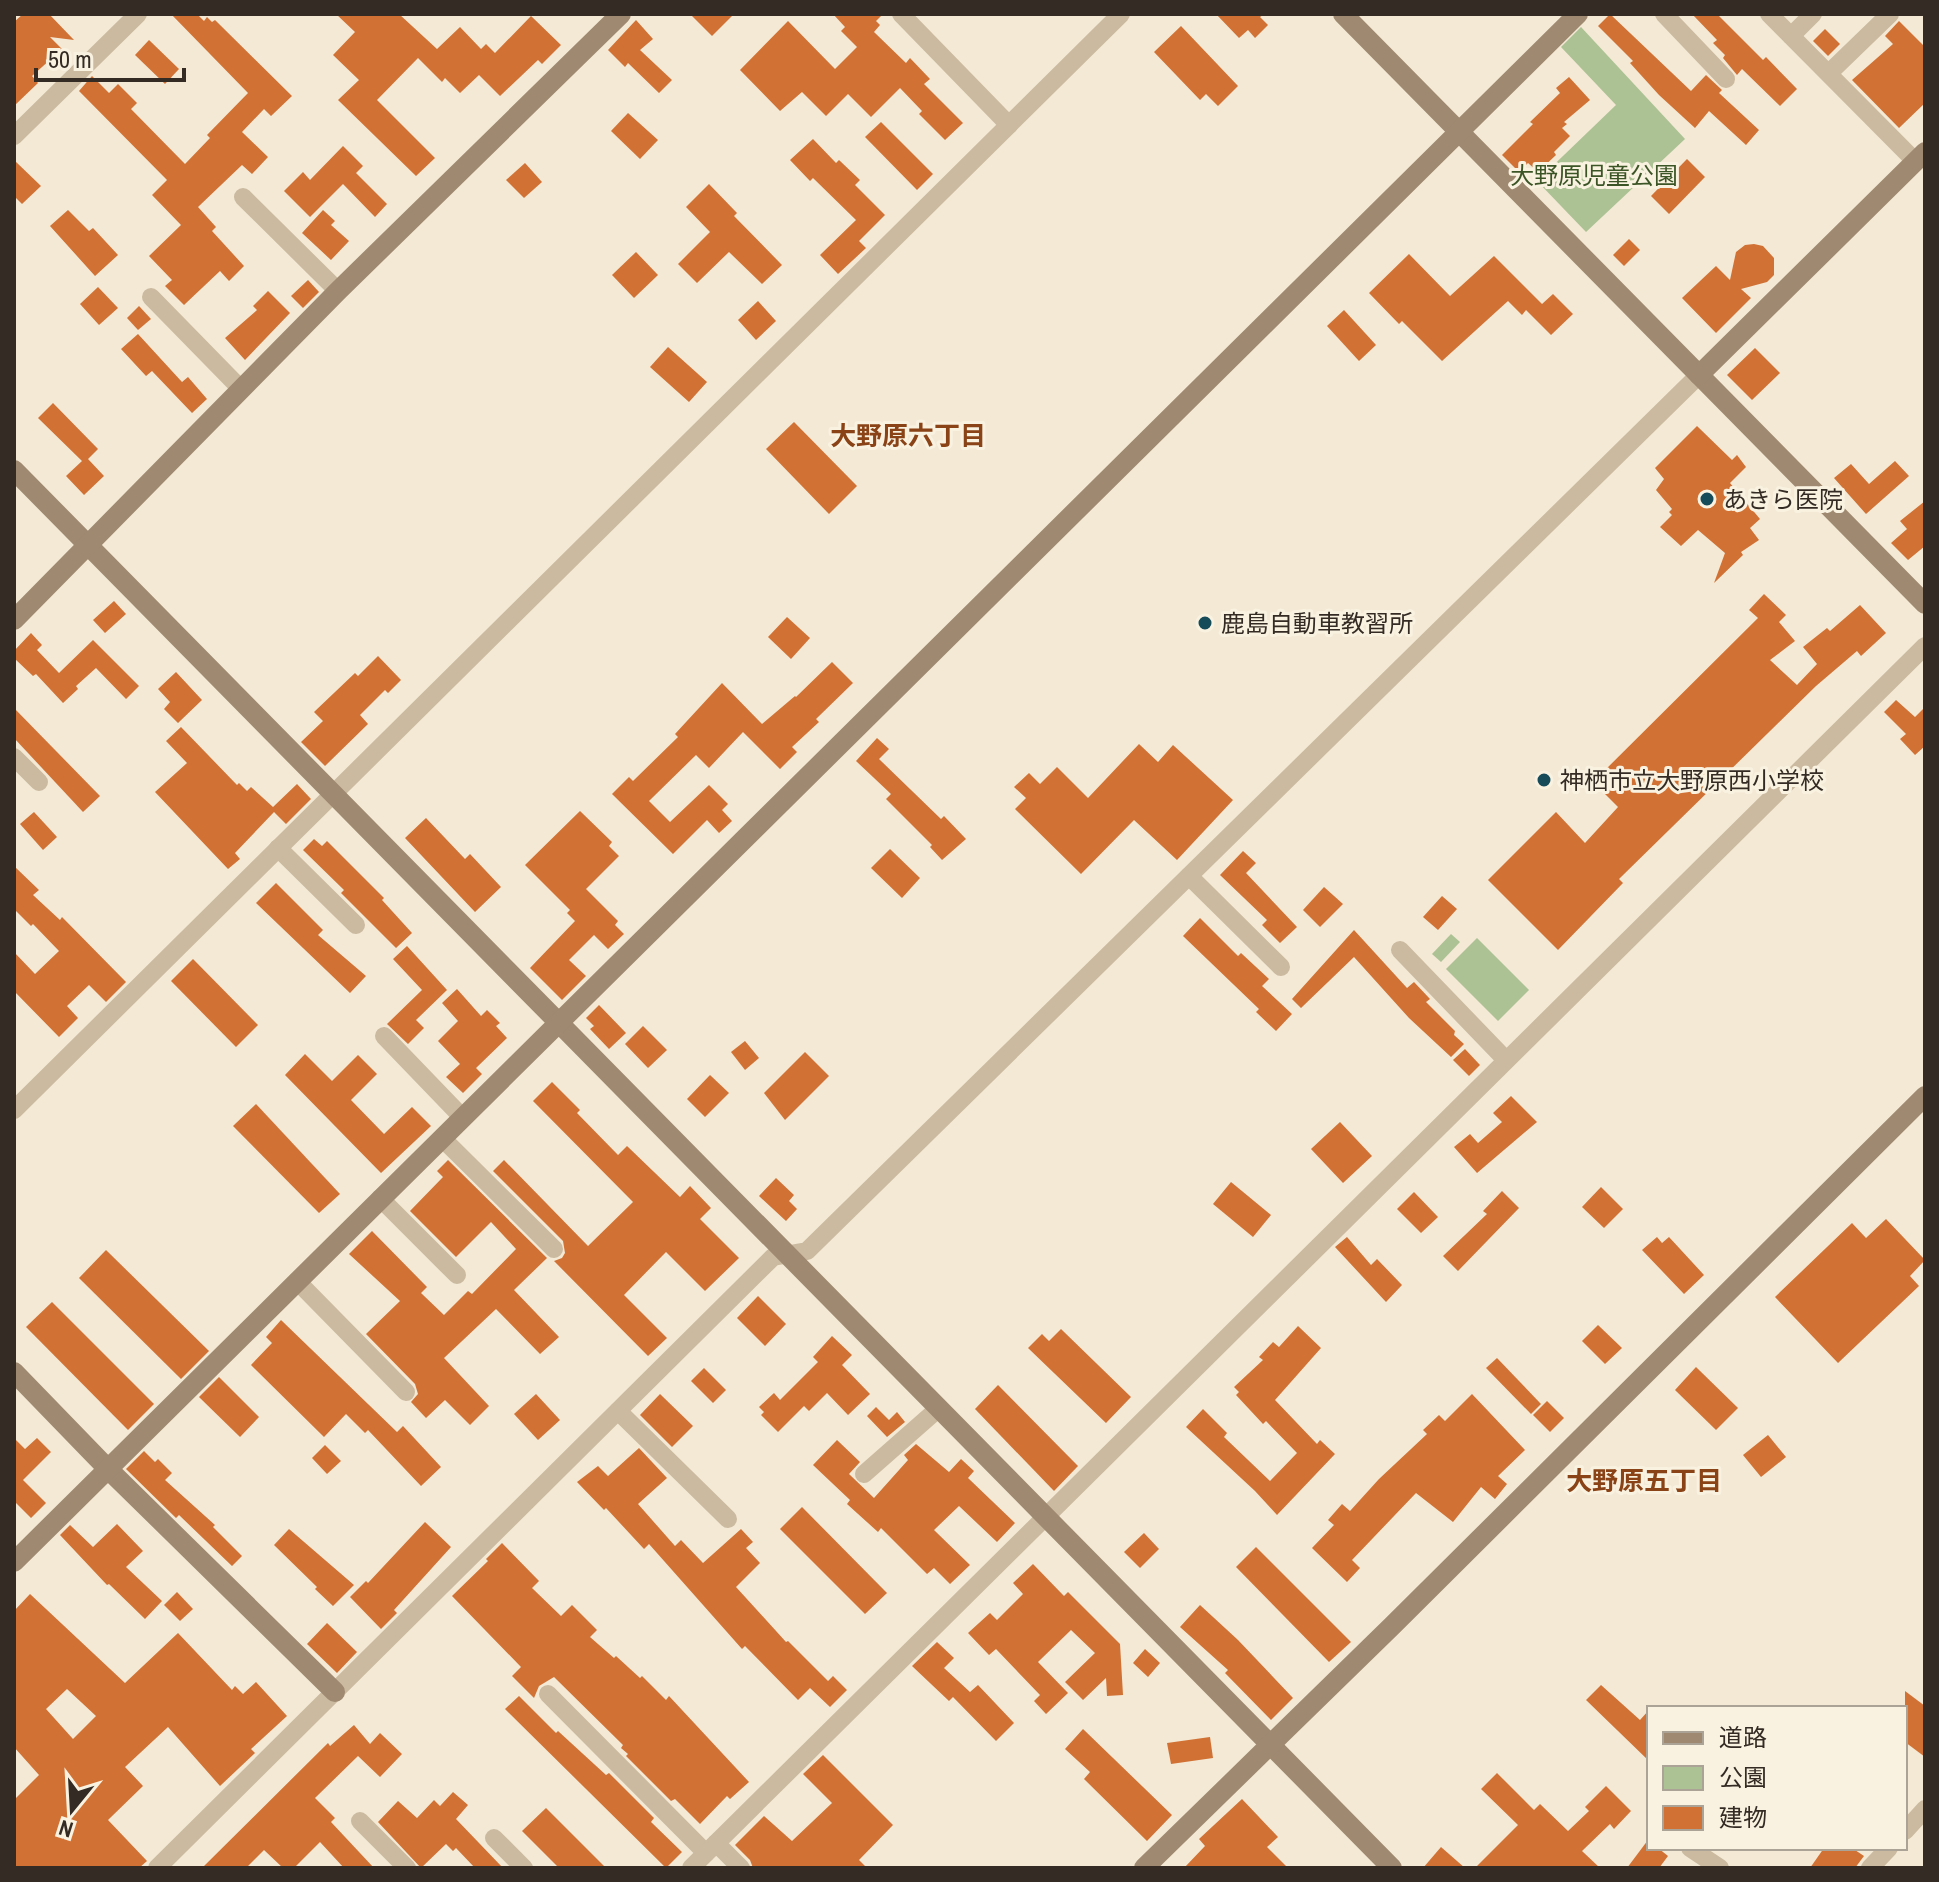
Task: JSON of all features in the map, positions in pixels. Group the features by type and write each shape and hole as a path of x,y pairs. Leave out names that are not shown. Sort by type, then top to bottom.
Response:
{"street":[{"path":"14,136 138,14"},
{"path":"14,620 338,291 621,14"},
{"path":"901,14 1009,125"},
{"path":"14,1110 1121,14"},
{"path":"1343,14 1925,604"},
{"path":"14,1562 1578,14"},
{"path":"1664,14 1726,79"},
{"path":"157,1868 773,1257 807,1251 1920,156 1769,14"},
{"path":"1791,36 1813,14"},
{"path":"1829,73 1890,14"},
{"path":"243,197 338,291"},
{"path":"151,297 241,389"},
{"path":"14,470 1392,1868"},
{"path":"700,1860 1925,646"},
{"path":"14,757 39,782"},
{"path":"278,848 356,925"},
{"path":"1189,876 1281,967"},
{"path":"1400,950 1506,1060"},
{"path":"384,1036 462,1117"},
{"path":"1144,1868 1925,1096"},
{"path":"442,1138 554,1249"},
{"path":"380,1198 457,1275"},
{"path":"297,1281 406,1392"},
{"path":"14,1372 335,1692"},
{"path":"864,1474 939,1408"},
{"path":"618,1411 728,1519"},
{"path":"548,1694 700,1860 741,1868"},
{"path":"1907,1829 1925,1809"},
{"path":"360,1821 407,1868"},
{"path":"494,1838 524,1868"},
{"path":"1693,1850 1720,1868"},
{"path":"1870,1868 1887,1850"}],"green space":[{"name":"大野原児童公園","path":"1581,27 1685,139 1586,232 1537,181 1616,105 1561,47"},
{"path":"1451,934 1460,942 1441,962 1432,954"},
{"path":"1477,938 1529,990 1498,1021 1446,969"}],"building":[{"path":"23,14 49,14 74,40 50,37 62,49 32,76 38,83 14,106 14,22"},
{"path":"171,14 197,14 204,21 207,17 212,22 215,20 292,96 271,116 264,109 242,132 268,157 252,174 242,165 198,207 216,227 212,231 244,266 229,281 220,271 184,305 165,286 172,280 149,256 181,225 152,195 167,180 79,91 92,76 109,93 118,84 137,103 131,109 185,164 210,138 207,135 248,93"},
{"path":"336,14 399,14 437,49 460,27 481,49 486,44 495,53 531,16 561,45 542,64 538,60 500,96 479,75 460,93 445,78 442,82 418,58 377,100 435,158 416,176 338,100 359,80 333,55 355,32"},
{"path":"690,14 734,14 712,36"},
{"path":"833,14 883,14 876,21 880,25 874,32 906,63 910,58 930,79 924,84 963,123 945,140 919,114 922,111 900,88 871,117 848,94 826,116 802,92 780,111 740,70 788,21 835,69 857,47 841,31 845,27"},
{"path":"1216,14 1264,14 1260,17 1268,25 1255,38 1248,30 1239,38"},
{"path":"1610,14 1691,91 1706,75 1722,90 1719,93 1759,130 1746,145 1709,111 1695,128 1659,95 1630,63 1633,61 1598,26"},
{"path":"1692,14 1717,14 1797,89 1780,106 1742,69 1737,75 1713,43 1717,40"},
{"path":"636,20 653,39 640,50 672,80 659,93 628,63 625,67 608,50"},
{"path":"1899,21 1925,47 1925,103 1899,128 1852,80 1893,44 1885,36"},
{"path":"1181,26 1238,86 1218,106 1206,94 1200,100 1154,52"},
{"path":"1825,29 1840,44 1828,56 1813,41"},
{"path":"149,40 179,69 165,84 135,55"},
{"path":"1569,77 1590,100 1564,122 1567,124 1562,128 1570,136 1554,152 1556,155 1538,172 1528,163 1519,172 1502,155 1560,93 1556,88"},
{"path":"628,113 658,140 640,159 611,131"},
{"path":"881,122 933,174 917,190 865,137"},
{"path":"813,139 836,163 839,160 860,180 855,185 885,215 859,241 866,248 838,274 820,255 856,220 790,160"},
{"path":"343,146 363,166 356,173 387,204 375,217 343,184 310,217 284,191 303,172 310,180"},
{"path":"1687,159 1705,177 1669,214 1651,196"},
{"path":"14,160 41,186 22,204 14,196"},
{"path":"525,163 542,182 524,198 506,180"},
{"path":"709,184 737,213 734,216 782,265 762,284 729,252 697,283 678,264 710,232 686,207"},
{"path":"68,210 89,231 93,228 118,255 95,276 50,226"},
{"path":"323,210 335,221 331,225 349,241 331,260 302,233"},
{"path":"1629,239 1640,250 1624,266 1613,255"},
{"path":"1745,245 1763,246 1774,258 1774,275 1767,282 1741,289 1751,298 1716,333 1682,298 1716,266 1730,280 1736,252"},
{"path":"636,252 658,275 634,298 612,275"},
{"path":"1409,254 1450,296 1494,256 1542,304 1553,294 1573,314 1551,335 1526,310 1522,315 1508,301 1442,361 1369,293"},
{"path":"308,280 319,292 303,308 291,296"},
{"path":"98,287 118,308 99,325 80,304"},
{"path":"268,291 290,313 245,360 225,338 257,310 253,306"},
{"path":"758,301 776,321 756,340 738,320"},
{"path":"139,306 151,319 138,330 127,318"},
{"path":"1344,310 1376,345 1359,361 1327,326"},
{"path":"138,334 182,382 188,377 207,399 192,413 152,371 146,376 121,349"},
{"path":"668,347 707,382 689,402 650,367"},
{"path":"1755,348 1780,373 1752,400 1727,375"},
{"path":"53,403 98,449 88,459 104,476 84,495 66,476 82,461 38,418"},
{"path":"794,422 857,486 829,514 766,449"},
{"name":"あきら医院","path":"1697,426 1732,460 1737,455 1746,467 1730,483 1760,519 1750,528 1759,540 1741,552 1743,555 1714,583 1725,553 1698,530 1681,546 1660,527 1672,515 1669,512 1672,509 1656,490 1664,479 1655,468"},
{"path":"1895,461 1909,476 1866,514 1834,478 1851,464 1869,484"},
{"path":"1925,501 1925,546 1908,560 1891,543 1907,529 1900,521"},
{"path":"1764,594 1786,615 1779,622 1795,641 1770,660 1797,685 1817,664 1803,647 1827,628 1830,631 1860,605 1886,633 1861,656 1857,651 1816,686 1619,879 1623,883 1558,950 1488,880 1556,812 1585,843 1618,807 1593,782 1758,618 1749,610"},
{"path":"114,601 126,614 105,633 93,620"},
{"path":"787,617 810,638 791,659 768,637"},
{"path":"31,633 42,645 37,650 59,673 93,640 139,686 126,699 96,668 63,703 36,674 33,676 14,658 14,651"},
{"path":"378,656 401,680 388,693 385,690 360,715 368,724 325,766 301,742 323,721 314,712"},
{"path":"832,662 853,683 792,747 797,752 780,769 743,732 709,768 696,755 649,801 670,822 709,785 728,804 722,810 732,821 719,833 707,820 673,854 612,794 629,777 633,781 678,737 675,734 722,683 762,724"},
{"path":"176,672 202,700 178,723 164,709 170,702 158,689"},
{"path":"1896,700 1915,717 1925,707 1925,746 1915,755 1900,739 1906,734 1884,712"},
{"path":"14,708 100,796 83,812 14,738"},
{"path":"181,727 237,785 239,783 247,791 251,787 273,807 297,784 311,799 286,824 274,812 235,853 240,859 228,869 155,792 187,763 166,741"},
{"path":"877,738 889,749 879,759 966,839 942,860 930,847 932,845 886,799 891,794 856,761"},
{"path":"1139,744 1158,762 1173,745 1233,800 1177,860 1134,820 1081,874 1015,809 1026,798 1014,787 1029,773 1040,784 1057,767 1088,798"},
{"path":"580,811 612,842 609,846 619,856 586,889 618,921 615,925 624,934 608,949 594,935 569,960 586,976 562,1000 530,968 575,921 567,913 570,910 525,865"},
{"path":"34,812 57,837 43,850 20,824"},
{"path":"426,818 465,859 470,854 501,887 475,912 405,838"},
{"path":"314,839 322,846 327,841 384,898 382,900 412,933 396,948 303,850"},
{"path":"890,849 920,878 902,898 871,868"},
{"path":"1243,851 1256,863 1246,873 1297,927 1280,943 1262,925 1267,920 1220,875"},
{"path":"14,866 39,890 33,895 60,920 62,917 126,982 106,1002 89,985 67,1006 78,1018 59,1037 14,991 14,952 35,974 59,951 14,909"},
{"path":"276,883 323,930 318,935 366,976 350,993 256,903"},
{"path":"1324,887 1343,904 1320,927 1303,910"},
{"path":"1442,896 1457,909 1438,930 1423,917"},
{"path":"1200,918 1238,956 1241,953 1269,979 1262,986 1292,1014 1276,1031 1256,1012 1259,1009 1183,936"},
{"path":"1354,930 1407,988 1414,982 1430,999 1426,1002 1455,1031 1454,1035 1464,1044 1451,1057 1409,1018 1354,957 1301,1008 1292,999"},
{"path":"407,946 447,990 416,1020 424,1028 408,1044 387,1024 422,990 393,959"},
{"path":"193,959 258,1025 236,1047 171,981"},
{"path":"457,989 481,1016 487,1010 500,1023 496,1026 507,1038 476,1068 482,1074 463,1093 446,1077 460,1064 438,1041 458,1021 442,1003"},
{"path":"599,1005 626,1033 609,1049 590,1029 594,1026 586,1018"},
{"path":"643,1026 667,1050 648,1068 625,1044"},
{"path":"745,1041 759,1058 745,1070 731,1052"},
{"path":"1465,1049 1480,1065 1469,1076 1453,1060"},
{"path":"805,1052 829,1076 785,1120 764,1093"},
{"path":"305,1054 332,1081 358,1055 377,1074 351,1100 384,1134 412,1107 431,1126 381,1173 285,1075"},
{"path":"710,1075 729,1093 705,1117 687,1099"},
{"path":"552,1082 618,1155 627,1146 680,1197 690,1186 711,1208 700,1219 739,1258 705,1291 666,1252 624,1295 667,1338 648,1356 554,1261 565,1253 563,1241 493,1171 504,1160 588,1246 633,1202 533,1101"},
{"path":"1511,1096 1537,1122 1477,1173 1454,1147 1470,1134 1478,1143 1502,1122 1493,1113"},
{"path":"256,1104 340,1194 319,1213 233,1126"},
{"path":"1340,1122 1372,1156 1343,1183 1311,1149"},
{"path":"448,1160 547,1258 514,1290 559,1337 540,1354 496,1309 444,1358 489,1406 470,1425 445,1400 426,1418 411,1402 418,1394 415,1384 366,1334 400,1301 349,1254 372,1231 427,1287 421,1293 444,1315 468,1291 472,1294 516,1249 491,1222 456,1257 410,1211 443,1177 437,1171"},
{"path":"776,1178 794,1195 789,1201 797,1209 786,1221 759,1196"},
{"path":"1231,1182 1271,1215 1253,1237 1213,1204"},
{"path":"1601,1187 1623,1209 1604,1228 1582,1207"},
{"path":"1502,1191 1519,1208 1458,1271 1443,1256 1487,1214 1483,1211"},
{"path":"1414,1192 1438,1217 1421,1233 1397,1209"},
{"path":"1886,1219 1925,1260 1910,1276 1919,1286 1838,1363 1775,1297 1852,1223 1866,1238"},
{"path":"1347,1237 1371,1265 1377,1259 1402,1285 1386,1302 1335,1247"},
{"path":"1657,1237 1662,1243 1669,1237 1704,1275 1684,1294 1642,1250"},
{"path":"106,1250 209,1351 181,1379 79,1278"},
{"path":"758,1296 786,1324 765,1346 737,1318"},
{"path":"52,1302 154,1404 128,1430 26,1327"},
{"path":"281,1320 397,1432 403,1426 441,1467 421,1486 368,1430 365,1433 346,1414 324,1437 251,1365 272,1343 266,1337"},
{"path":"1598,1325 1622,1348 1605,1364 1582,1341"},
{"path":"1298,1326 1321,1348 1275,1400 1317,1444 1320,1440 1335,1454 1277,1515 1186,1427 1203,1409 1227,1433 1224,1437 1270,1481 1297,1453 1266,1421 1263,1424 1236,1395 1239,1392 1234,1387 1263,1360 1259,1357 1273,1342 1279,1347"},
{"path":"1061,1329 1131,1397 1106,1423 1028,1348 1042,1334 1049,1341"},
{"path":"832,1336 852,1355 842,1365 870,1394 848,1415 827,1393 809,1411 804,1406 778,1432 761,1415 764,1412 759,1407 774,1393 780,1400 818,1362 813,1357"},
{"path":"1497,1358 1541,1404 1531,1414 1486,1368"},
{"path":"1696,1367 1738,1408 1716,1430 1675,1390"},
{"path":"704,1368 726,1390 713,1403 691,1381"},
{"path":"219,1377 259,1417 240,1437 199,1397"},
{"path":"998,1385 1078,1466 1054,1491 975,1409"},
{"path":"536,1394 560,1420 538,1440 514,1414"},
{"path":"660,1394 693,1426 672,1447 640,1415"},
{"path":"1472,1394 1525,1450 1498,1476 1507,1484 1495,1499 1481,1487 1453,1522 1416,1493 1352,1560 1360,1568 1347,1582 1312,1548 1334,1525 1328,1520 1342,1504 1350,1511 1427,1434 1423,1430 1439,1415 1445,1421"},
{"path":"1547,1401 1564,1418 1550,1432 1533,1415"},
{"path":"876,1407 889,1420 897,1412 905,1422 887,1437 867,1416"},
{"path":"1768,1435 1786,1457 1761,1477 1743,1455"},
{"path":"14,1438 25,1449 37,1438 51,1452 23,1480 46,1503 31,1518 14,1501"},
{"path":"837,1440 860,1462 849,1474 874,1498 908,1460 904,1455 916,1444 949,1472 961,1459 974,1471 968,1478 1015,1523 997,1542 959,1506 934,1530 970,1565 950,1584 934,1568 927,1574 881,1528 878,1532 847,1504 850,1500 813,1465"},
{"path":"325,1445 341,1461 327,1474 312,1458"},
{"path":"639,1448 667,1478 638,1504 675,1546 681,1540 703,1563 741,1529 753,1542 746,1548 760,1563 736,1587 786,1642 828,1681 833,1676 847,1690 830,1707 810,1688 798,1700 745,1646 742,1649 649,1544 644,1549 577,1482 598,1466 608,1476"},
{"path":"144,1451 172,1473 165,1480 215,1525 213,1527 242,1556 232,1566 126,1469"},
{"path":"802,1507 887,1593 865,1614 780,1529"},
{"path":"425,1522 451,1547 394,1610 397,1613 381,1629 350,1597 366,1581 368,1583"},
{"path":"117,1524 143,1551 126,1567 162,1601 145,1619 107,1585 60,1535 70,1525 93,1547"},
{"path":"289,1529 354,1585 333,1606 274,1545"},
{"path":"1144,1533 1159,1549 1140,1568 1124,1552"},
{"path":"502,1543 539,1581 532,1588 561,1616 572,1605 597,1630 590,1637 640,1678 642,1676 666,1700 669,1696 749,1782 730,1799 727,1796 700,1824 675,1799 671,1801 626,1756 628,1754 621,1748 623,1745 554,1677 539,1686 534,1698 512,1676 521,1667 452,1596"},
{"path":"1256,1547 1351,1642 1329,1662 1236,1567"},
{"path":"1033,1564 1064,1596 1068,1592 1120,1644 1123,1695 1107,1696 1106,1678 1083,1700 1065,1682 1095,1653 1071,1630 1038,1662 1068,1693 1046,1714 1034,1701 1040,1695 996,1649 989,1655 968,1633 990,1613 997,1620 1023,1594 1013,1583"},
{"path":"177,1592 193,1609 180,1621 164,1605"},
{"path":"30,1594 125,1683 178,1633 232,1690 235,1686 243,1694 256,1682 287,1716 251,1749 255,1753 220,1786 168,1727 125,1767 143,1786 108,1820 147,1861 139,1868 14,1868 14,1800 39,1775 14,1747 14,1611","holes":["67,1689 96,1716 73,1739 46,1709"]},
{"path":"1200,1605 1293,1698 1271,1720 1225,1673 1228,1670 1180,1627"},
{"path":"327,1623 357,1652 337,1673 307,1644"},
{"path":"937,1642 954,1658 944,1668 970,1692 978,1685 1014,1723 996,1741 953,1697 949,1701 912,1666"},
{"path":"1145,1649 1160,1663 1148,1677 1133,1663"},
{"path":"1601,1685 1640,1720 1647,1712 1647,1759 1586,1700"},
{"path":"1905,1691 1925,1706 1925,1757 1907,1744"},
{"path":"519,1696 556,1733 558,1731 606,1775 609,1773 654,1818 651,1822 682,1852 666,1868 505,1709"},
{"path":"354,1725 370,1744 380,1733 402,1754 380,1777 358,1756 315,1798 335,1818 331,1822 374,1868 344,1868 320,1842 294,1868 283,1868 264,1850 246,1868 202,1868 328,1743 330,1746"},
{"path":"1083,1729 1172,1815 1147,1841 1084,1779 1090,1772 1065,1749"},
{"path":"1210,1737 1213,1758 1171,1764 1167,1743"},
{"path":"823,1755 893,1825 859,1860 867,1868 753,1868 750,1860 735,1845 764,1816 792,1841 832,1803 803,1774"},
{"path":"1497,1773 1534,1810 1540,1804 1568,1831 1589,1811 1585,1807 1606,1786 1631,1811 1614,1829 1610,1824 1582,1851 1600,1868 1475,1868 1518,1825 1481,1789"},
{"path":"453,1792 468,1805 456,1819 503,1868 475,1868 456,1848 453,1851 446,1844 421,1868 378,1822 398,1801 417,1818 434,1800 440,1806"},
{"path":"1242,1799 1278,1837 1267,1847 1288,1868 1184,1868 1205,1846 1199,1839"},
{"path":"546,1808 606,1868 559,1868 522,1831"},
{"path":"1647,1841 1647,1850 1660,1850 1668,1856 1659,1868 1627,1868"},
{"path":"1441,1847 1465,1868 1423,1868"},
{"path":"1823,1850 1855,1850 1864,1856 1855,1868 1810,1868"}],"place":[{"name":"あきら医院","path":"1707,499"},
{"name":"鹿島自動車教習所","path":"1205,623"},
{"name":"神栖市立大野原西小学校","path":"1544,780"}],"district":[{"name":"大野原六丁目","path":"908,435"},
{"name":"大野原五丁目","path":"1644,1480"}]}
